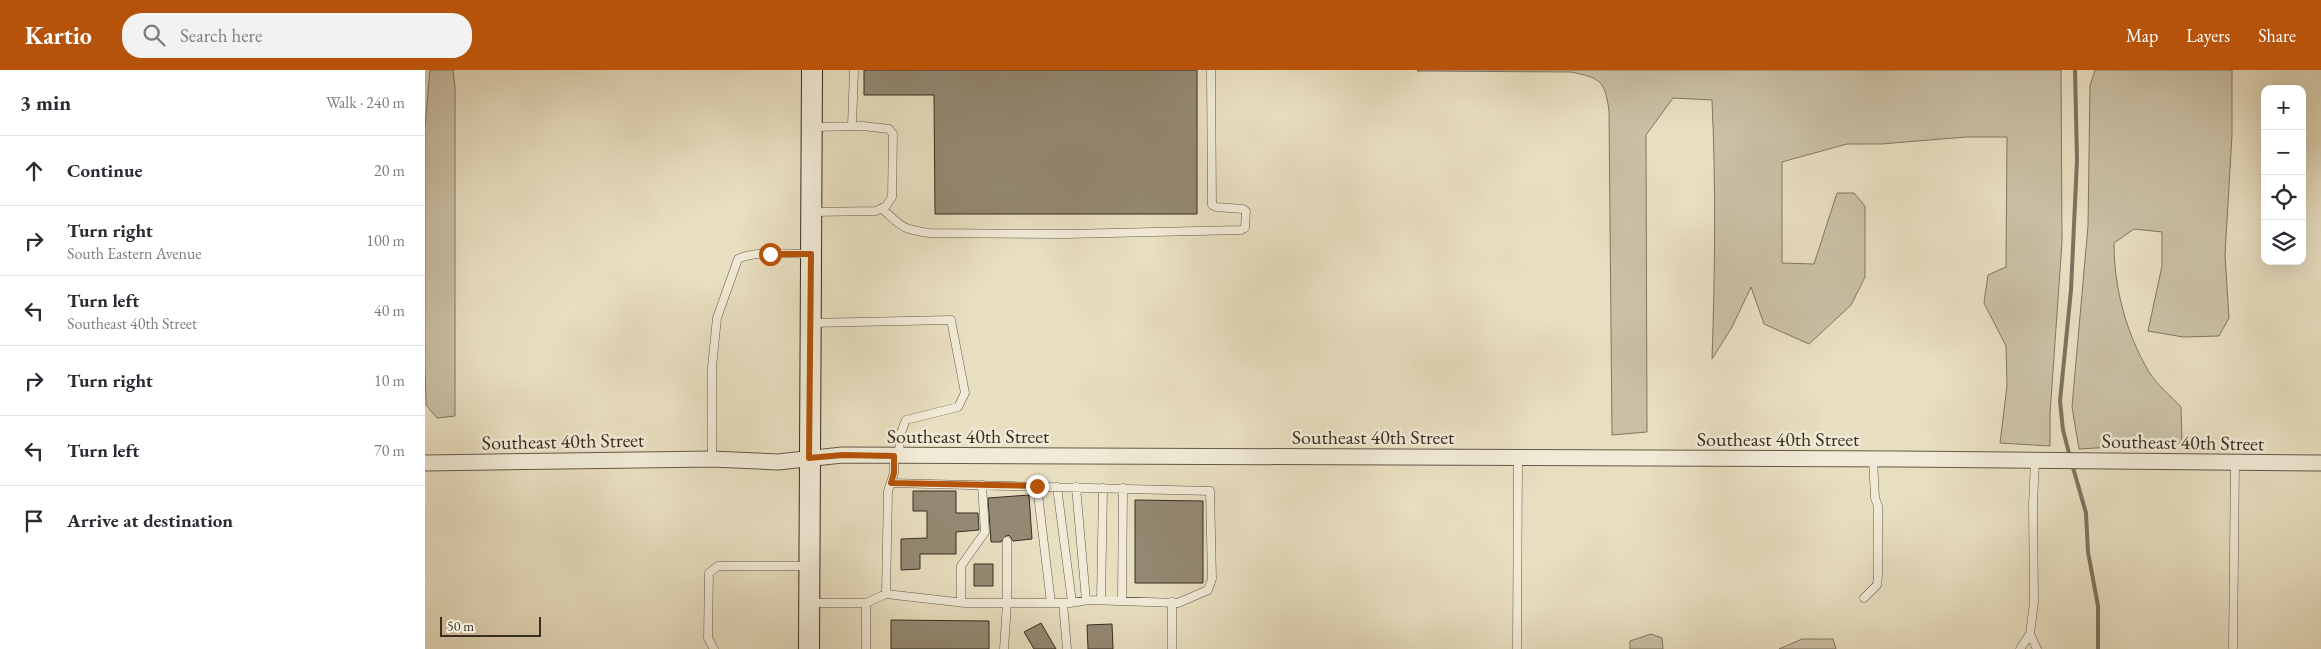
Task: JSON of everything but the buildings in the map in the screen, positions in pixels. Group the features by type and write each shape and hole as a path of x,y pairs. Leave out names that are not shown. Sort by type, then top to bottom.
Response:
{"main road":[{"path":"809,649 812,70"}],"street":[{"name":"Southeast 40th Street","path":"425,463 712,459 778,462 843,455 1873,459 2321,463"}],"lane":[{"path":"852,126 854,70"},
{"path":"882,209 899,226 908,230 929,232 1067,234 1241,230 1245,228 1246,211 1213,205 1211,70"},
{"path":"811,212 882,209 892,198 893,134 889,129 852,126 812,127"},
{"path":"712,459 712,367 717,318 738,258 770,254 811,254"},
{"path":"811,323 951,320 965,393 958,407 906,420 900,435 894,473 888,491 886,594"},
{"path":"1517,649 1518,458"},
{"path":"1864,598 1877,585 1878,575 1878,506 1875,498 1873,459"},
{"path":"2020,649 2030,634 2034,602 2033,504 2035,460"},
{"path":"2233,647 2235,462"},
{"path":"810,603 866,603 886,594 961,602 1063,603 1101,600 1179,603 1208,590 1211,579 1210,491 891,483"},
{"path":"961,602 961,566 985,532 983,485"},
{"path":"1037,486 1051,603"},
{"path":"1057,487 1072,602"},
{"path":"1076,487 1086,600"},
{"path":"1101,600 1103,488"},
{"path":"1121,601 1123,488"},
{"path":"1004,649 1007,603 1007,541"},
{"path":"714,649 708,638 709,573 718,566 810,566"},
{"path":"1172,602 1172,649"},
{"path":"866,603 866,649"},
{"path":"1063,603 1067,649"},
{"path":"2030,634 2037,649"}],"shaded area":[{"path":"430,70 453,70 455,87 455,416 437,418 426,405 425,365 425,126"},
{"path":"2061,70 2062,242 2050,414 2050,446 2000,443 2007,386 2006,346 1984,303 1988,275 2006,267 2007,137 1966,137 1881,144 1847,144 1782,162 1782,263 1814,264 1837,193 1854,193 1865,206 1865,277 1851,305 1809,344 1764,324 1751,287 1732,327 1712,359 1715,230 1712,100 1673,98 1646,135 1647,432 1612,435 1609,111 1603,87 1600,82 1589,76 1571,72 1417,71"},
{"path":"2095,70 2232,70 2232,135 2225,255 2229,318 2219,336 2183,337 2148,331 2162,266 2162,232 2134,229 2114,243 2116,277 2128,326 2152,377 2181,407 2182,443 2079,449 2072,407 2088,226 2090,86"},
{"path":"1651,634 1662,638 1663,649 1630,649 1630,641"},
{"path":"1802,639 1833,639 1836,649 1779,649"}],"waterway":[{"path":"2070,457 2063,430 2060,401 2071,290 2077,160 2075,70"},
{"path":"2072,464 2086,513 2088,552 2098,606 2098,649"}],"route":[{"path":"770,254 811,254 809,458 843,455 894,456 894,473 891,483 1037,486"}]}
